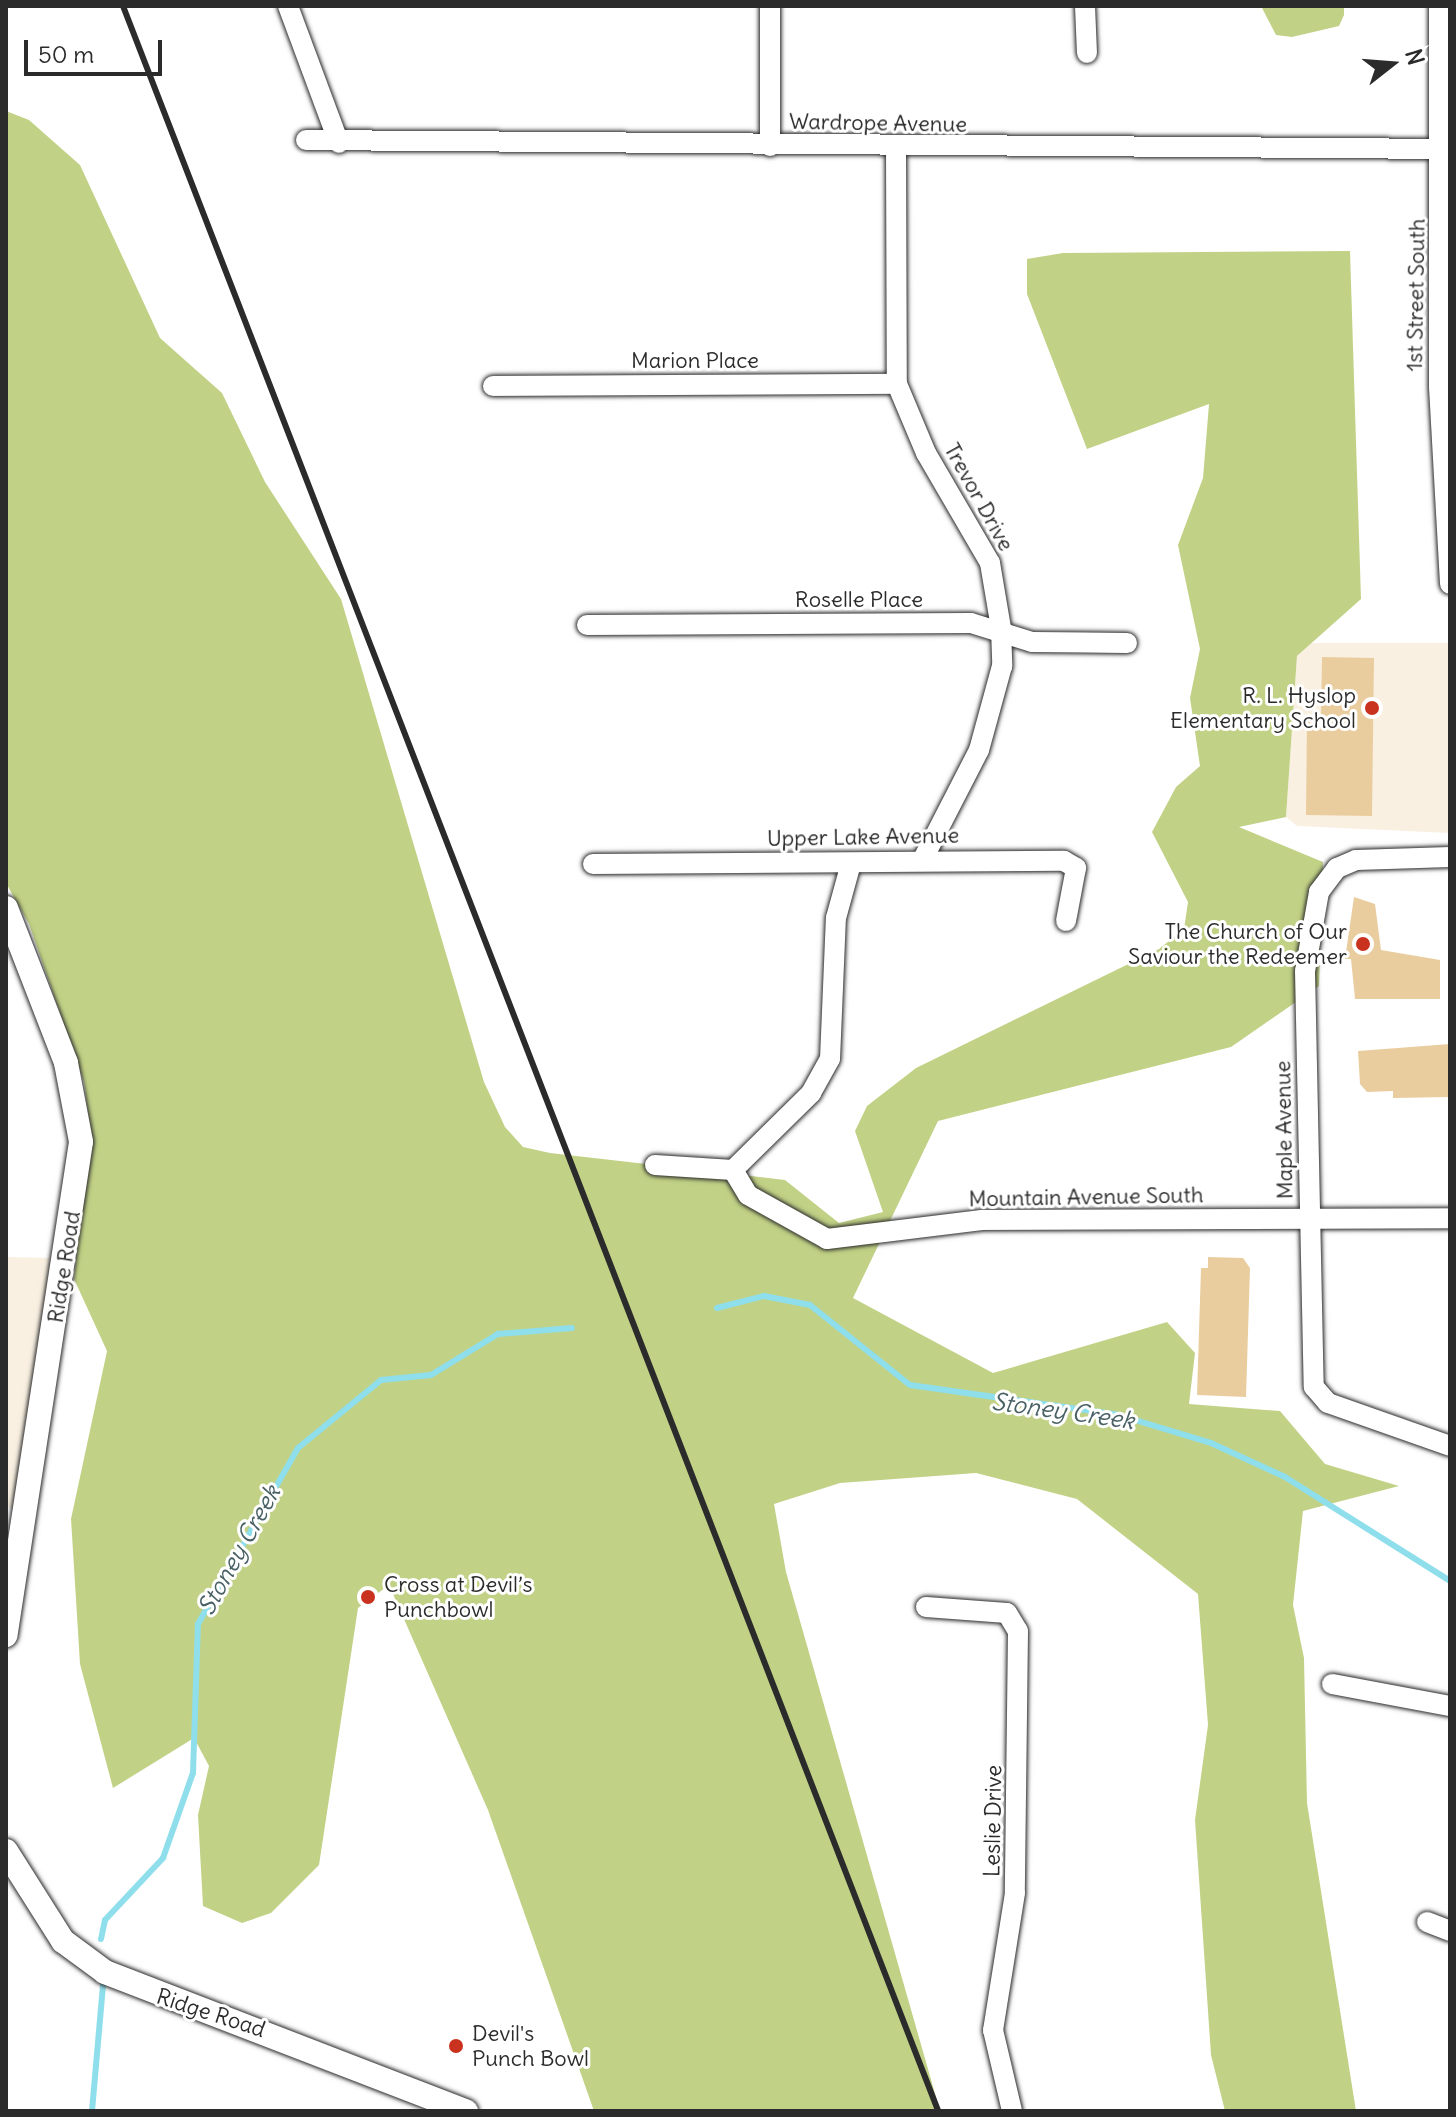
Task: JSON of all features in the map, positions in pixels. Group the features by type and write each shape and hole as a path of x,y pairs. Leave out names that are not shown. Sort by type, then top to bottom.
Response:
{"main road":[{"name":"Ridge Road","path":"6,908 66,1063 81,1142 6,1635"},
{"name":"Ridge Road","path":"6,1851 63,1941 105,1972 466,2111"}],"street":[{"path":"288,6 339,143"},
{"path":"770,6 770,146"},
{"path":"1085,6 1087,53"},
{"name":"1st Street South","path":"1439,6 1446,149 1444,387 1450,584"},
{"name":"Wardrope Avenue","path":"306,140 339,143 896,148 1446,149"},
{"name":"Trevor Drive","path":"896,148 897,384 926,453 990,563 1001,628 1002,666 979,750 924,857"},
{"name":"Marion Place","path":"493,386 897,384"},
{"name":"Roselle Place","path":"587,625 1001,628 1032,642 1127,643"},
{"name":"Upper Lake Avenue","path":"593,864 851,863 924,857 1074,864 1066,921"},
{"name":"Maple Avenue","path":"1450,857 1356,860 1337,868 1319,892 1305,971 1317,1398 1450,1446"},
{"path":"655,1165 733,1170 811,1093 830,1059 836,918 851,863"},
{"name":"Mountain Avenue South","path":"733,1170 748,1195 827,1239 982,1220 1450,1218"},
{"name":"Leslie Drive","path":"926,1607 1007,1613 1018,1631 1015,1893 993,2030 1012,2111"},
{"path":"1332,1684 1450,1706"},
{"path":"1427,1922 1450,1931"}],"shaded area":[{"name":"R. L. Hyslop Elementary School","path":"1312,643 1450,643 1450,833 1297,826 1286,817 1297,656"},
{"path":"6,1257 54,1258 13,1510 6,1505"}],"green space":[{"path":"1261,6 1344,6 1344,15 1339,26 1292,37 1276,35"},
{"path":"6,111 29,120 80,165 160,338 222,393 265,482 341,599 484,1082 505,1127 523,1147 550,1153 785,1180 839,1223 883,1212 855,1131 867,1106 916,1068 1159,949 1184,929 1188,902 1152,832 1176,787 1200,766 1190,698 1200,649 1178,545 1203,478 1209,404 1087,449 1027,294 1027,259 1063,253 1350,251 1361,599 1297,656 1286,817 1239,827 1323,862 1319,986 1231,1047 938,1121 853,1298 993,1373 1167,1322 1195,1353 1189,1404 1280,1411 1325,1464 1399,1486 1303,1511 1293,1605 1304,1658 1307,1803 1356,2111 1225,2111 1211,2055 1195,1820 1208,1725 1198,1594 1077,1499 976,1473 840,1483 774,1504 786,1572 940,2111 594,2111 488,1810 389,1585 358,1608 319,1865 271,1913 242,1923 203,1906 198,1815 209,1766 194,1738 113,1788 80,1664 71,1519 107,1351 74,1279 90,1127 84,1082 29,924 6,883"}],"building":[{"path":"1322,657 1374,658 1372,816 1306,815 1307,716 1321,716"},
{"name":"The Church of Our Saviour the Redeemer","path":"1354,897 1375,904 1381,950 1440,960 1440,999 1355,999 1351,959 1345,959"},
{"path":"1450,1044 1450,1097 1393,1098 1393,1091 1367,1092 1360,1084 1358,1051"},
{"path":"1208,1257 1243,1258 1250,1268 1246,1397 1197,1395 1201,1268 1208,1268"}],"waterway":[{"name":"Stoney Creek","path":"717,1308 764,1296 810,1305 910,1385 1115,1414 1211,1443 1285,1477 1450,1581"},
{"name":"Stoney Creek","path":"101,1939 105,1920 163,1858 193,1773 198,1624 298,1448 381,1380 431,1375 498,1334 572,1328"},
{"name":"Stoney Creek","path":"92,2111 103,1984"}],"railway":[{"path":"123,6 938,2111"}],"place":[{"name":"R. L. Hyslop Elementary School","path":"1372,708"},
{"name":"The Church of Our Saviour the Redeemer","path":"1363,944"},
{"name":"Cross at Devil’s Punchbowl","path":"368,1597"},
{"name":"Devil's Punch Bowl","path":"456,2046"}]}
